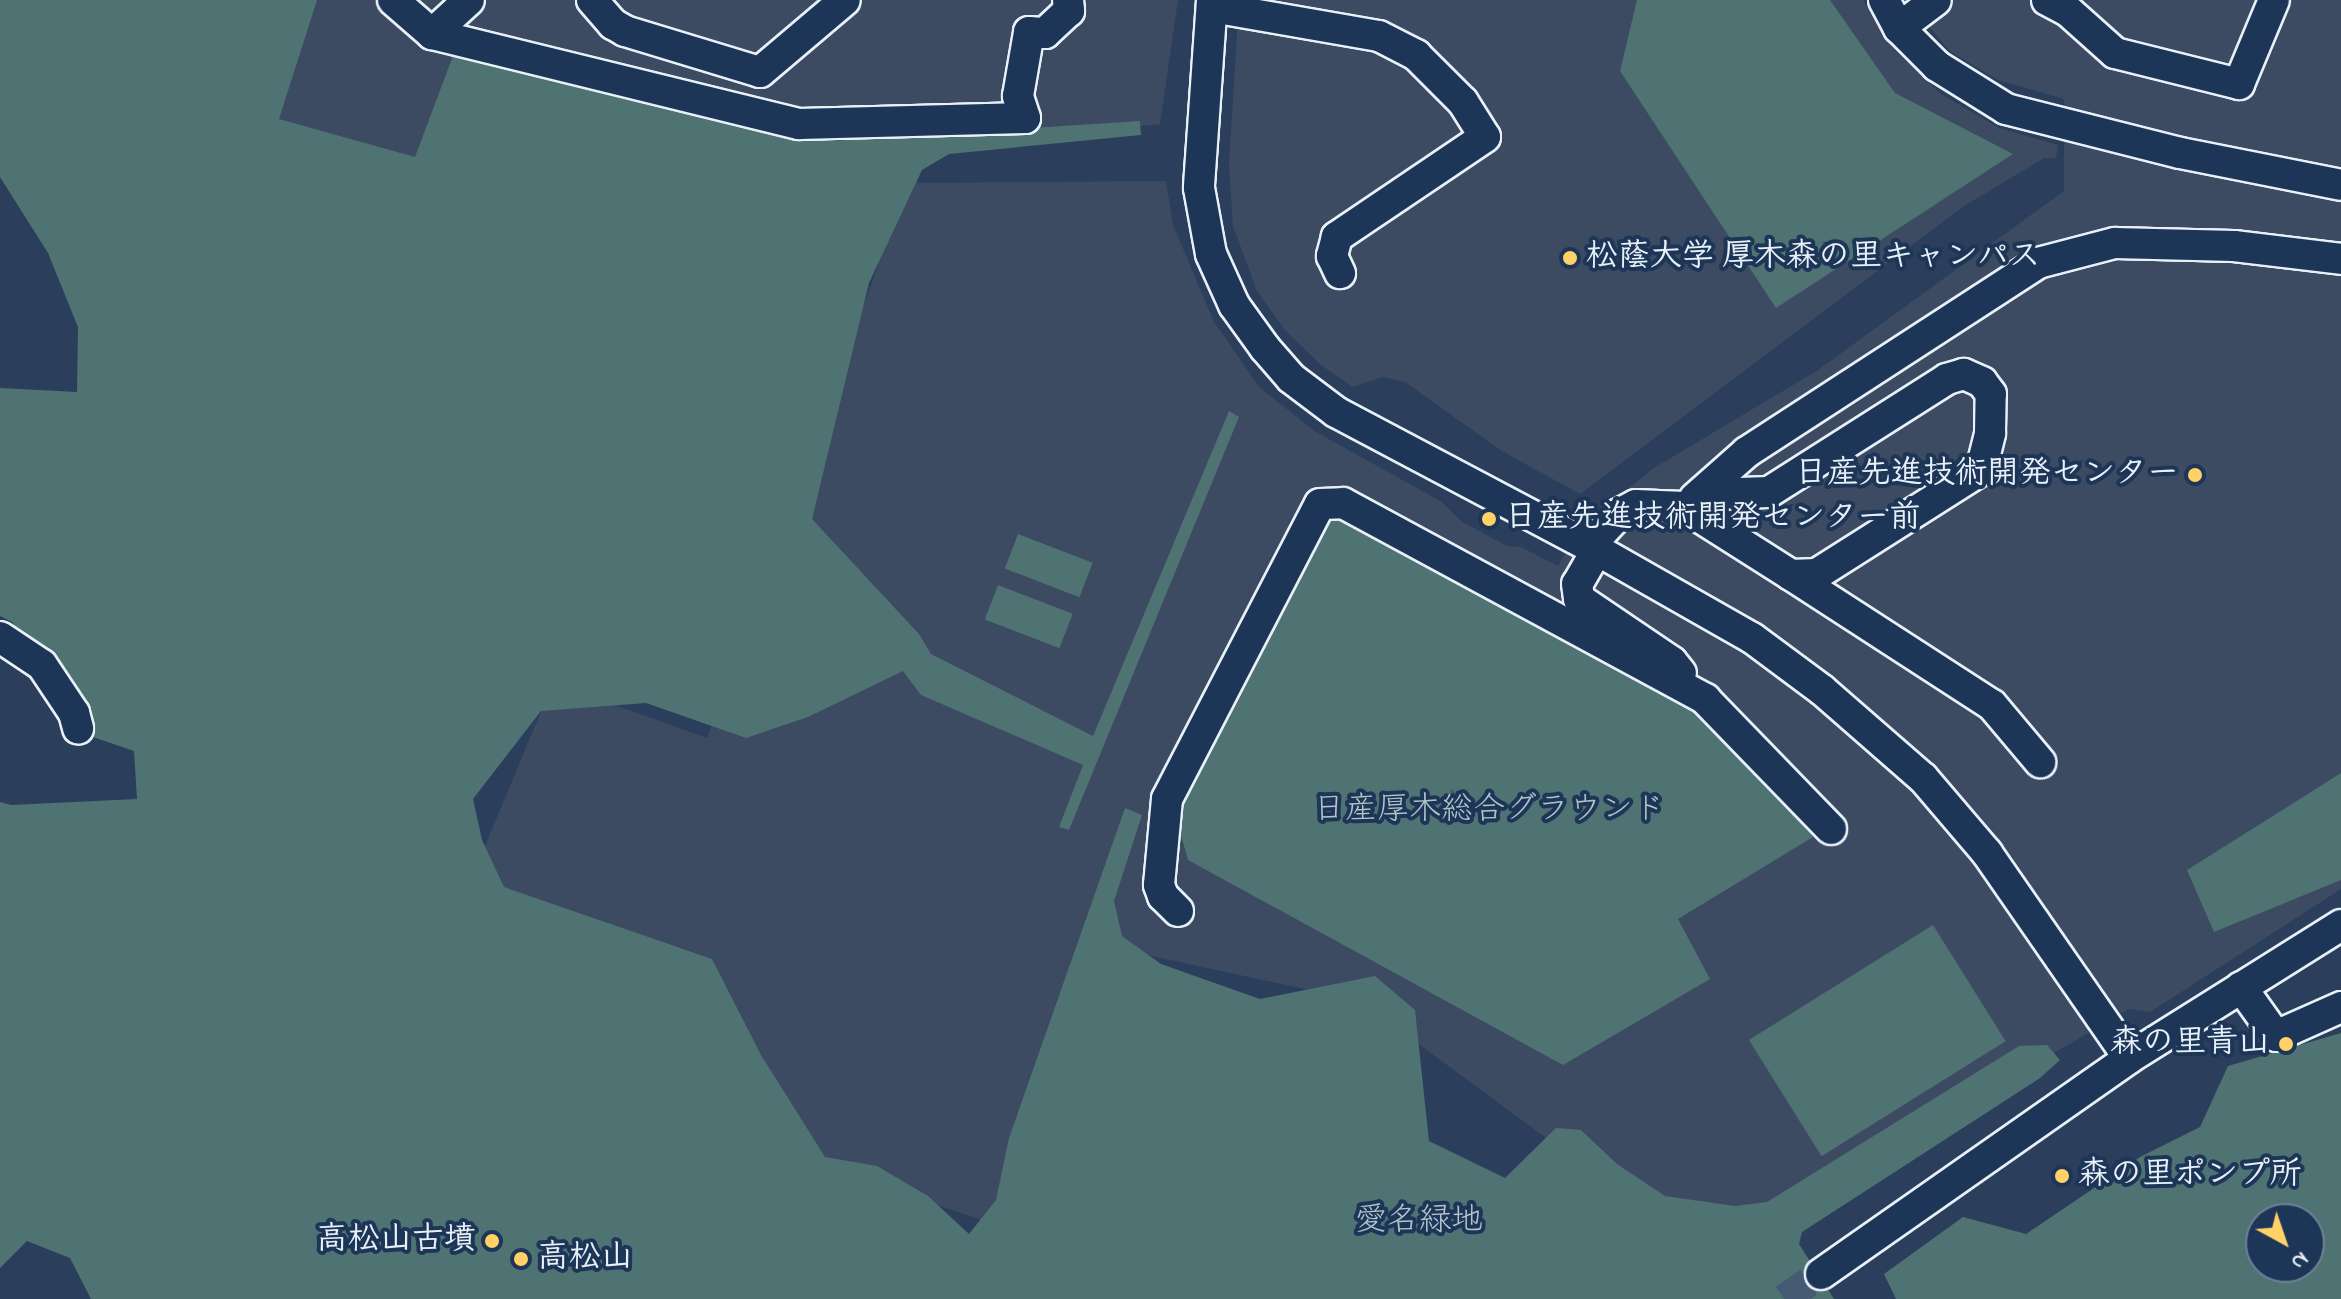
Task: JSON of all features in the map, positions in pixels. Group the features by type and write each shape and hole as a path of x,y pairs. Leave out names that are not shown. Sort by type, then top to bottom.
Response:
{"street":[{"path":"393,0 432,34 799,124 1025,118 1018,96 1029,32 1045,33 1069,11 1068,0"},
{"path":"432,34 469,0"},
{"path":"592,0 613,24 625,31 760,72 845,0"},
{"path":"1884,0 1899,28 1937,66 2006,109 2180,153 2341,185"},
{"path":"1899,28 1936,0"},
{"path":"2062,4 2115,53 2239,84 2274,0"},
{"path":"1340,273 1332,256 1337,237 1485,137 1463,102 1416,55 1379,36 1281,8 1212,4 1199,188 1211,254 1234,305 1291,378 1336,412 1593,548 1752,638 1822,690 1923,778 2004,876 2129,1058"},
{"path":"1684,507 1747,452 2038,263 2115,243 2234,246 2341,259"},
{"path":"1683,687 1683,676 1672,662 1579,599 1577,584 1593,548 1619,514 1636,505 1684,507 1710,494 1769,492 1947,379 1964,374 1982,382 1991,394 1990,433 1981,470 1834,566 1817,574 1791,575"},
{"path":"1178,911 1163,896 1159,885 1167,799 1320,504 1343,503 1705,699 1831,829"},
{"path":"1684,507 1992,705 2040,762"},
{"path":"0,637 42,665 74,713 78,728"},
{"path":"1821,1274 2129,1058 2241,987 2339,932"},
{"path":"2241,987 2276,1036 2341,1007"}],"shaded area":[{"path":"308,0 1178,0 1160,124 827,162 426,169 269,126"},
{"name":"松蔭大学 厚木森の里キャンパス","path":"1239,0 1863,0 1895,51 1941,94 1999,128 2058,145 2056,158 2044,158 1964,206 1580,494 1502,451 1405,382 1382,377 1353,387 1321,365 1284,329 1257,291 1233,226 1229,164"},
{"path":"1906,0 2341,0 2341,889 2150,1012 2129,1009 1768,1221 1655,1218 1360,1001 1105,946 994,1224 701,1126 465,894 553,683 707,738 908,183 1166,181 1173,225 1214,322 1260,388 1316,432 1442,502 1462,522 1507,546 1521,547 1558,566 1581,526 1654,468 1818,370 2064,191 2064,99 1998,80 1950,51"}],"green space":[{"name":"愛名緑地","path":"0,0 317,0 279,119 415,157 457,45 830,141 1140,121 1141,135 949,154 922,170 869,283 812,519 919,634 931,654 1093,736 1229,411 1239,417 1069,830 1059,827 1083,765 921,695 903,671 808,717 746,738 646,703 541,711 473,799 482,840 504,887 712,959 761,1055 825,1157 877,1166 928,1196 969,1234 996,1200 1009,1138 1125,808 1142,815 1114,901 1122,936 1161,964 1260,999 1375,976 1415,1010 1429,1141 1505,1178 1556,1128 1581,1130 1617,1164 1665,1196 1735,1206 1767,1202 2019,1046 2047,1045 2060,1060 2040,1078 1802,1232 1799,1244 1834,1299 91,1299 70,1258 27,1241 0,1268 0,802 11,805 137,799 134,751 93,737 12,622 0,616 0,388 77,392 78,327 48,253 0,177"},
{"path":"1637,0 1830,0 1895,93 2013,154 1776,308 1620,71"},
{"name":"日産厚木総合グラウンド","path":"1331,513 1706,714 1813,837 1678,919 1710,979 1563,1065 1188,860 1172,803"},
{"path":"1018,534 1093,563 1079,597 1005,569"},
{"path":"998,585 1073,614 1059,648 985,620"},
{"path":"2341,773 2341,880 2214,932 2187,870"},
{"path":"1933,925 2006,1041 1822,1156 1749,1040"},
{"path":"2341,1033 2341,1299 1896,1299 1884,1274 1963,1217 2026,1234 2140,1157 2200,1127 2228,1066"}],"tunnel":[{"path":"1784,1299 1821,1274"}],"place":[{"name":"松蔭大学 厚木森の里キャンパス","path":"1570,258"},
{"name":"日産先進技術開発センター","path":"2195,475"},
{"name":"日産先進技術開発センター前","path":"1489,519"},
{"name":"森の里青山","path":"2286,1044"},
{"name":"森の里ポンプ所","path":"2062,1176"},
{"name":"高松山古墳","path":"492,1241"},
{"name":"高松山","path":"521,1259"}]}
